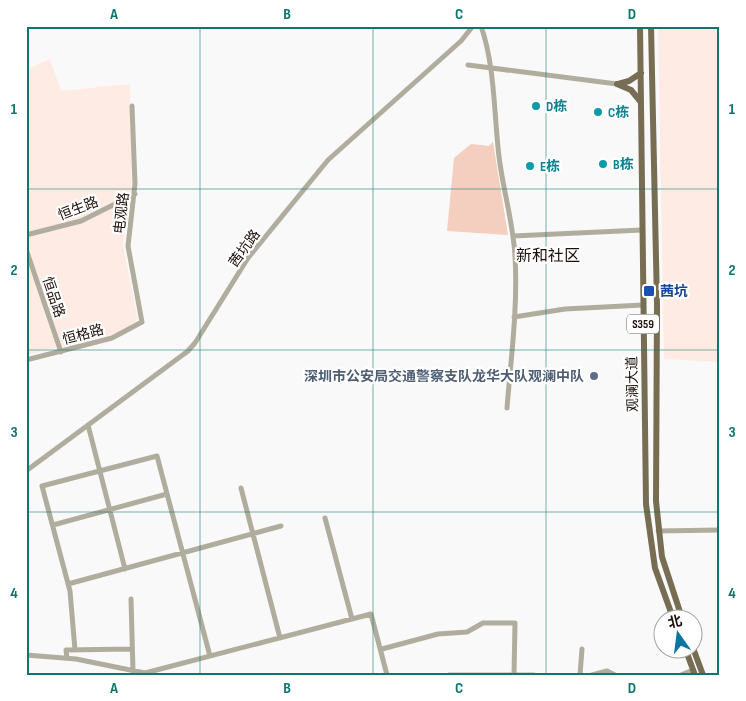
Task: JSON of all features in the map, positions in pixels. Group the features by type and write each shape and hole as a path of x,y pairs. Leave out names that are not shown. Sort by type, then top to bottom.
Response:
{"main road":[{"name":"观澜大道","path":"640,26 648,526 655,568 669,608"},
{"name":"观澜大道","path":"651,26 658,304 655,485 658,531 665,572 678,608"},
{"path":"617,84 629,81 641,73"},
{"path":"617,84 631,90 641,102"},
{"path":"689,658 694,672"},
{"path":"697,658 704,675"}],"street":[{"name":"茜坑路","path":"26,471 188,351 195,343 248,258 328,160 461,41 473,26"},
{"path":"481,26 489,68 498,152 513,236 516,271 507,408"},
{"path":"468,65 617,84"},
{"name":"电观路","path":"132,106 135,194 128,246 142,322"},
{"name":"恒生路","path":"26,235 82,221 135,194"},
{"path":"513,236 642,230"},
{"name":"恒品路","path":"26,249 61,352"},
{"path":"514,317 565,308 643,305"},
{"name":"恒格路","path":"26,360 112,338 142,322"},
{"path":"88,425 125,569"},
{"path":"76,650 68,584 42,486 157,456 210,656"},
{"path":"241,488 280,638"},
{"path":"53,525 167,494"},
{"path":"325,518 352,619"},
{"path":"68,584 281,526"},
{"path":"658,531 720,530"},
{"path":"131,599 133,671"},
{"path":"26,654 76,659 145,673 370,614 382,649 387,675"},
{"path":"382,649 438,634 467,632 483,623 515,623 514,675"},
{"path":"66,658 66,650 132,649"},
{"path":"580,675 582,649"},
{"path":"592,675 606,672 615,675"},
{"path":"681,675 694,672"},
{"path":"449,675 534,675"}],"shaded area":[{"path":"658,26 720,26 720,362 664,359"},
{"path":"50,59 61,91 130,84 132,193 123,245 138,320 122,332 26,355 26,70"},
{"path":"493,142 508,235 447,231 454,158 471,144 489,146"}],"place":[{"name":"D栋","path":"536,106"},
{"name":"C栋","path":"598,112"},
{"name":"B栋","path":"603,164"},
{"name":"E栋","path":"530,166"},
{"name":"茜坑","path":"649,291"},
{"name":"深圳市公安局交通警察支队龙华大队观澜中队","path":"594,376"}],"district":[{"name":"新和社区","path":"548,255"}]}
